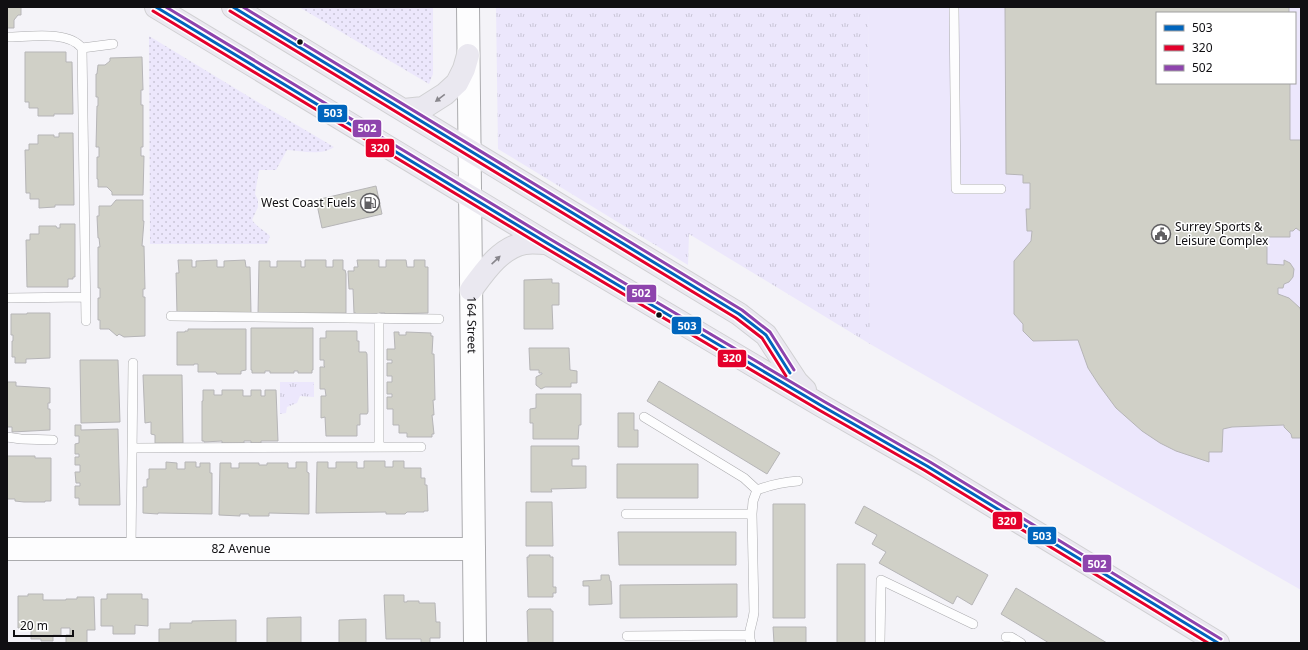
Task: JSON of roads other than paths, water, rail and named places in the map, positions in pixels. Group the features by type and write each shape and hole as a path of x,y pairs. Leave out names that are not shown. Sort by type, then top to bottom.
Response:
{"main road":[{"path":"156,7 547,243 822,406 927,466 1218,643"},
{"path":"233,7 739,314 766,335 797,382 822,406"},
{"path":"404,110 423,108 445,94 457,83 464,69 468,55"},
{"path":"471,290 491,264 506,252 518,245 547,243"}],"street":[{"name":"164 Street","path":"468,7 475,643"},
{"name":"82 Avenue","path":"7,549 474,549"}],"lane":[{"path":"954,7 956,189 1001,189"},
{"path":"7,37 60,37 77,42 82,48 86,321"},
{"path":"82,48 113,44"},
{"path":"7,298 85,297"},
{"path":"171,316 439,319"},
{"path":"379,318 379,447"},
{"path":"131,549 133,363"},
{"path":"644,417 744,478 757,490"},
{"path":"7,437 53,440"},
{"path":"133,448 421,447"},
{"path":"627,636 750,639 754,618 753,501 757,490 787,481 798,481"},
{"path":"626,514 752,514"},
{"path":"880,643 881,580 973,624"},
{"path":"1006,637 1011,637 1021,643"}],"place":[{"name":"West Coast Fuels","path":"370,203"},
{"name":"Surrey Sports & Leisure Complex","path":"1161,234"}]}
